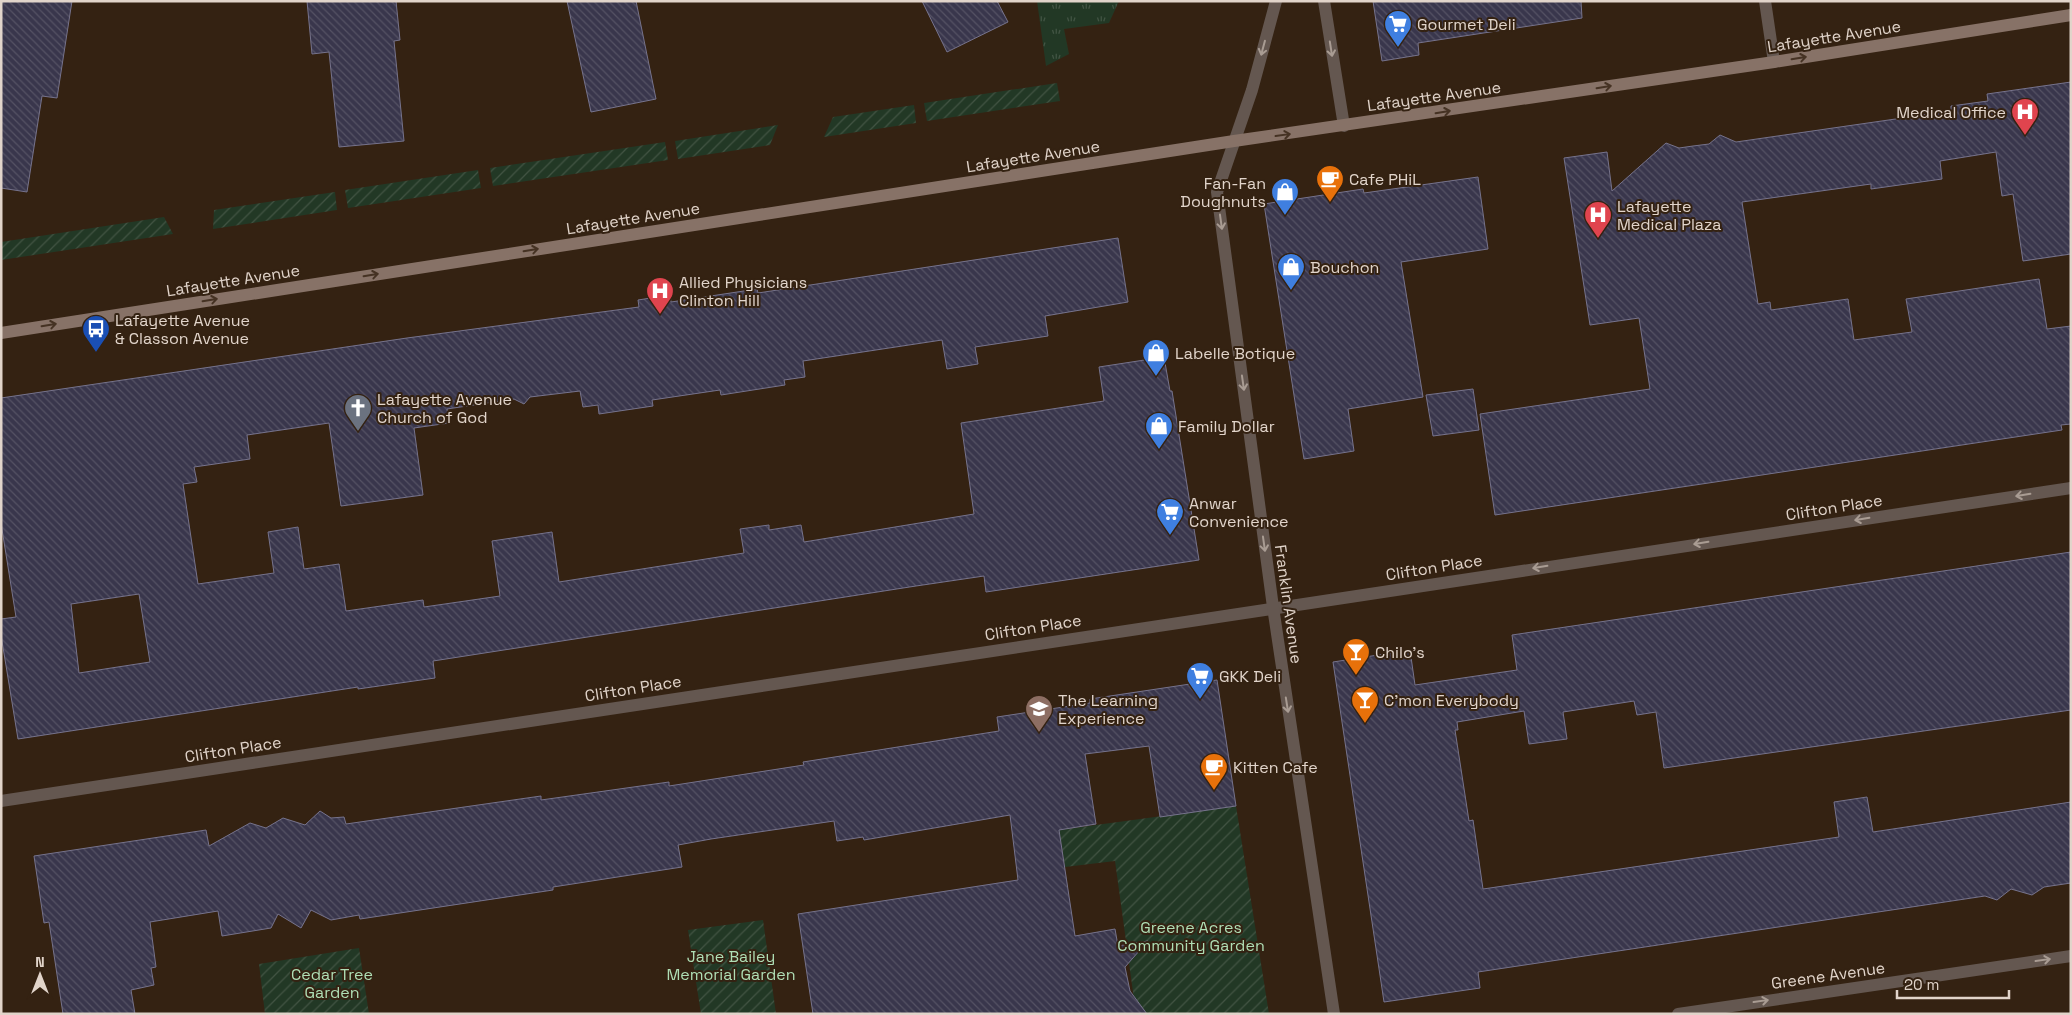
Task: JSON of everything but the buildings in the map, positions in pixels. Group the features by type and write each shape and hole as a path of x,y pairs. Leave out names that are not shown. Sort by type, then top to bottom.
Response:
{"main road":[{"name":"Lafayette Avenue","path":"1,333 1234,141 1774,62 2071,15"}],"street":[{"name":"Franklin Avenue","path":"1276,1 1252,90 1217,192 1273,607 1334,1014"},
{"path":"1324,1 1344,126"},
{"path":"1765,1 1774,62"},
{"name":"Clifton Place","path":"1,801 1273,607 2071,488"},
{"name":"Greene Avenue","path":"1678,1014 2071,956"}],"green space":[{"path":"1037,1 1119,1 1109,23 1064,29 1069,54 1046,66"},
{"path":"1057,83 1060,101 927,121 924,103"},
{"path":"914,105 916,123 824,137 833,117"},
{"path":"778,125 770,145 678,159 675,141"},
{"path":"665,142 668,160 493,186 490,168"},
{"path":"478,170 481,188 348,208 345,190"},
{"path":"335,192 337,210 213,229 214,210"},
{"path":"164,217 173,234 1,260 1,242"},
{"name":"Greene Acres Community Garden","path":"1236,806 1269,1014 1136,1014 1115,861 1065,867 1059,830"},
{"name":"Jane Bailey Memorial Garden","path":"763,920 776,1014 701,1014 688,930"},
{"name":"Cedar Tree Garden","path":"359,948 369,1014 265,1014 259,964"}],"place":[{"name":"Gourmet Deli","path":"1398,48"},
{"name":"Medical Office","path":"2025,136"},
{"name":"Cafe PHiL","path":"1330,203"},
{"name":"Fan-Fan Doughnuts","path":"1285,216"},
{"name":"Lafayette Medical Plaza","path":"1598,239"},
{"name":"Bouchon","path":"1291,291"},
{"name":"Allied Physicians Clinton Hill","path":"660,315"},
{"name":"Lafayette Avenue & Classon Avenue","path":"96,353"},
{"name":"Labelle Botique","path":"1156,377"},
{"name":"Lafayette Avenue Church of God","path":"358,432"},
{"name":"Family Dollar","path":"1159,450"},
{"name":"Anwar Convenience","path":"1170,536"},
{"name":"Chilo's","path":"1356,676"},
{"name":"GKK Deli","path":"1200,700"},
{"name":"C'mon Everybody","path":"1365,724"},
{"name":"The Learning Experience","path":"1039,733"},
{"name":"Kitten Cafe","path":"1214,791"}]}
